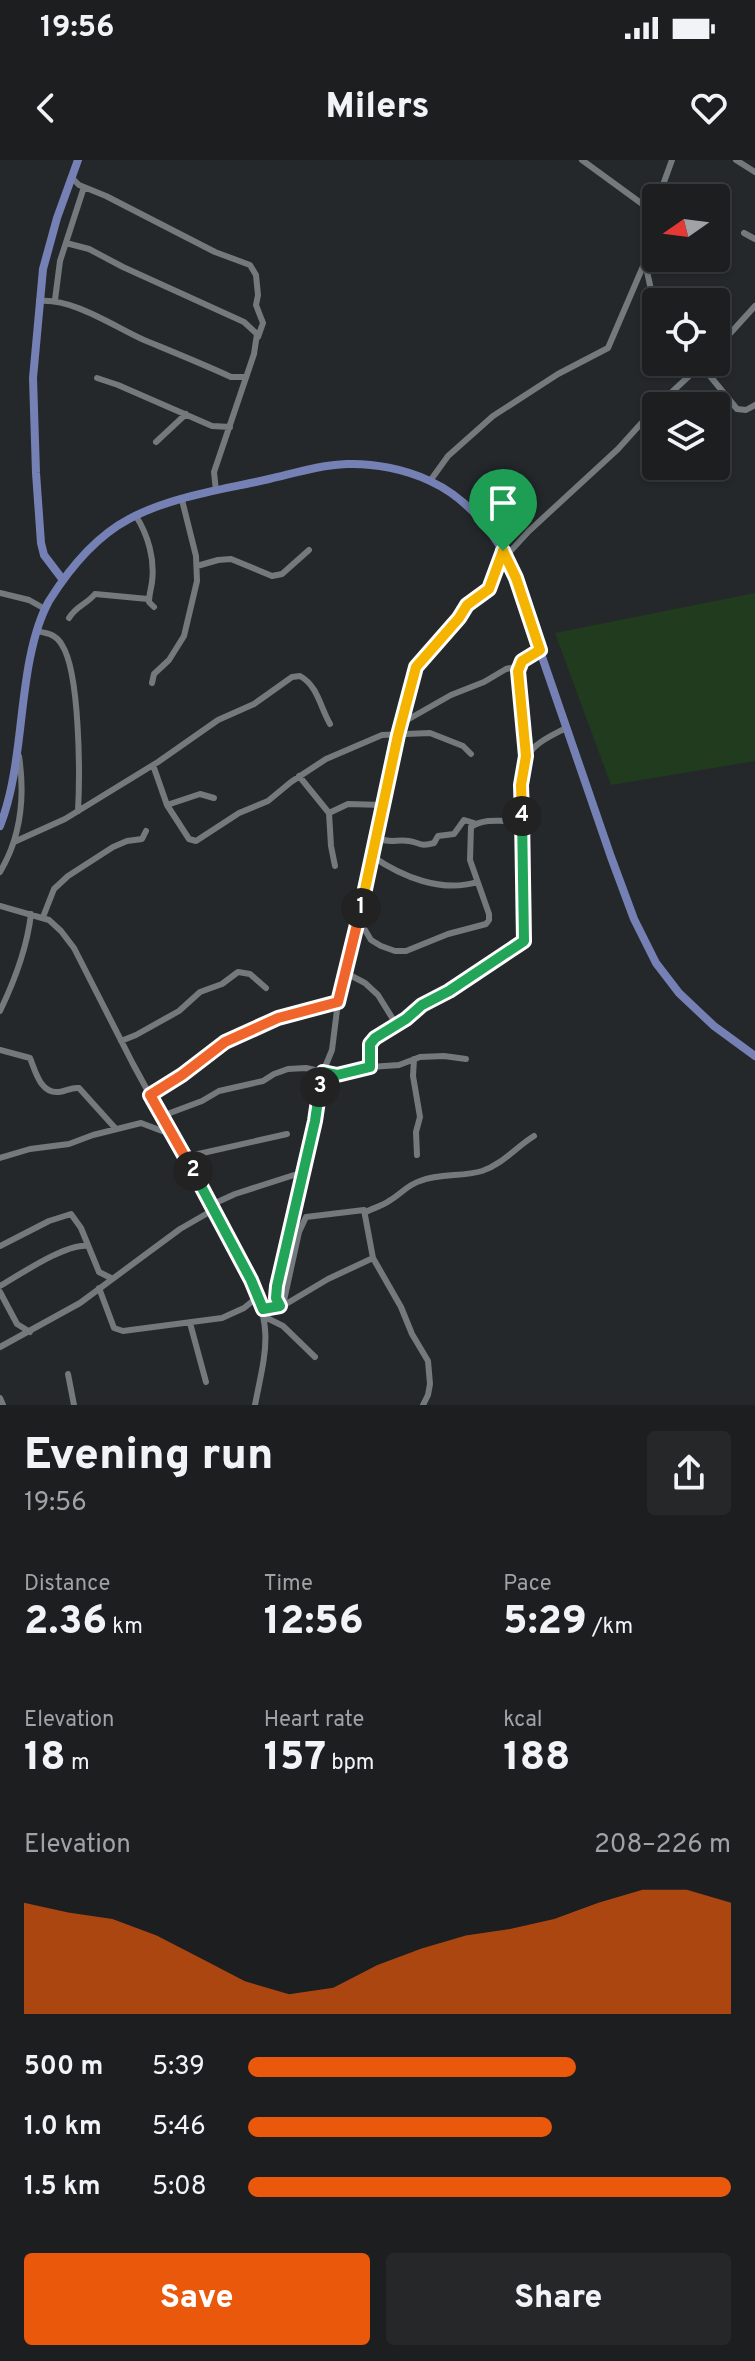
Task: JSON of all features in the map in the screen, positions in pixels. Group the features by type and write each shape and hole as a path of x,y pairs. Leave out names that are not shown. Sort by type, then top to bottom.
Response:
{"main road":[{"path":"63,580 44,555 41,543 33,378 43,269 78,160"},
{"path":"0,826 10,789 36,631 47,605 63,580 93,545 136,516 160,505 310,469 347,464 379,466 430,481 469,507 488,526 505,554 634,919 656,963 679,993 714,1026 755,1056"}],"street":[{"path":"582,160 642,205"},
{"path":"665,184 672,160"},
{"path":"736,160 754,170"},
{"path":"71,177 84,187 215,252 250,265 256,275 256,305 263,323 214,472 216,491"},
{"path":"55,300 66,243 84,187"},
{"path":"744,233 755,239"},
{"path":"66,243 89,249 244,322 254,329 258,337"},
{"path":"430,481 448,456 493,416 558,374 608,348 642,268"},
{"path":"39,301 55,300 84,310 231,377 245,377"},
{"path":"730,329 755,306"},
{"path":"672,392 689,376"},
{"path":"711,376 737,409 746,410 755,405"},
{"path":"231,377 242,390"},
{"path":"97,378 212,426 230,427"},
{"path":"156,442 186,414"},
{"path":"282,1305 276,1298 277,1286 315,1121 323,1072 332,1050 338,1002 400,724 416,667 467,605 489,589 505,554 618,449 642,422"},
{"path":"152,683 153,676 169,660 184,636 197,581 197,566 182,500"},
{"path":"136,516 148,541 151,557 152,580 148,599"},
{"path":"197,566 231,559 277,576 309,550"},
{"path":"0,593 47,605"},
{"path":"69,618 77,606 90,601 95,594 148,599 154,607"},
{"path":"36,631 47,633 61,643 72,674 79,752 78,811"},
{"path":"370,1067 372,1041 422,1005 449,991 524,941 521,785 526,756 519,666 525,658 540,650"},
{"path":"400,724 451,695 519,666"},
{"path":"14,842 52,827 153,765 218,720 254,704 292,677 309,682 315,689 330,724"},
{"path":"526,756 537,745 566,728"},
{"path":"153,765 167,805 189,839 196,841 239,813 268,801 299,776 336,753 382,735 436,735 463,746 471,754"},
{"path":"0,872 14,842 21,807 17,745"},
{"path":"299,776 329,813 335,866"},
{"path":"167,805 200,794 214,798"},
{"path":"329,813 348,804 383,805"},
{"path":"376,838 389,842 409,841 421,846 434,843 438,836 454,834 464,820 474,823 522,821"},
{"path":"357,926 365,930 371,940 395,951 414,949 439,937 480,927 489,920 469,855 470,832 474,823"},
{"path":"43,917 49,898 60,883 113,847 142,839 146,831"},
{"path":"372,856 401,873 448,887 477,882"},
{"path":"0,906 43,917 56,925 74,948 259,1296 267,1333 255,1405"},
{"path":"0,1011 15,977 31,914"},
{"path":"121,1041 165,1019 200,992 227,981 238,972 250,974 266,988"},
{"path":"346,973 365,983 378,995 396,1024"},
{"path":"150,1095 225,1042 278,1018 338,1002"},
{"path":"0,1050 30,1058 37,1077 52,1091 60,1092 74,1086 79,1088 116,1129"},
{"path":"162,1116 219,1091 263,1081 288,1069 306,1068 337,1075 370,1067 399,1065 431,1056 466,1059"},
{"path":"414,1059 413,1076 420,1117 416,1132 417,1155"},
{"path":"0,1158 30,1149 69,1144 144,1123 171,1132"},
{"path":"185,1157 287,1134"},
{"path":"366,1212 390,1201 410,1184 441,1175 484,1170 510,1156 523,1142 534,1136"},
{"path":"0,1347 80,1303 212,1207 235,1194 294,1175"},
{"path":"282,1305 299,1232 306,1217 361,1209 366,1212"},
{"path":"366,1212 373,1258 428,1361 430,1384 423,1405"},
{"path":"0,1246 69,1213 81,1228 99,1272 111,1278"},
{"path":"30,1332 17,1324 0,1289 62,1253 79,1245 88,1246"},
{"path":"263,1309 282,1305 373,1258"},
{"path":"99,1288 114,1328 130,1331 227,1317 259,1296"},
{"path":"265,1317 283,1326 315,1357"},
{"path":"190,1323 206,1382"},
{"path":"68,1374 74,1405"}],"green space":[{"path":"755,593 755,761 611,785 555,633"}],"route":[{"path":"503,551 516,578 540,650 522,661 518,671 526,756 521,785 524,940 375,1038 370,1044 370,1067 337,1075 323,1072 315,1121 277,1286 276,1298 280,1306 263,1309 239,1257 150,1095 225,1042 278,1018 338,1002 354,944 411,679 424,656 467,605 489,589 503,551"}]}
